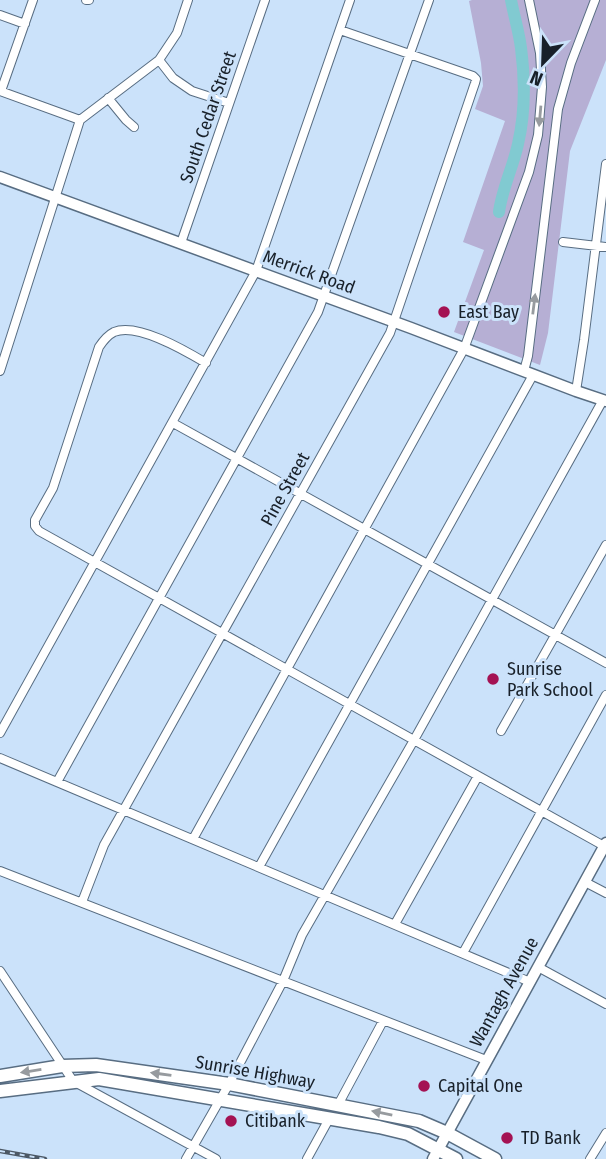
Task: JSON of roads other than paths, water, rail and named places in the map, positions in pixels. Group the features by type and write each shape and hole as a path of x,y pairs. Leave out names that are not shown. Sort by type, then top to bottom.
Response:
{"highway":[{"name":"Sunrise Highway","path":"0,1091 96,1065 229,1084 403,1117 447,1133 495,1159"},
{"name":"Sunrise Highway","path":"0,1076 67,1073 379,1126 408,1134 436,1154 456,1159"}],"main road":[{"name":"Merrick Road","path":"0,177 604,401"},
{"name":"Wantagh Avenue","path":"436,1154 605,845"}],"street":[{"path":"33,0 1,91 80,120"},
{"path":"0,371 80,120 159,60 177,33 188,0"},
{"name":"South Cedar Street","path":"181,243 265,0"},
{"path":"0,733 256,271 350,0"},
{"path":"57,782 318,312 429,0"},
{"path":"192,839 464,348 529,172 538,135 542,87 540,53 529,0"},
{"path":"260,867 428,565 528,373 558,109 571,63 595,0"},
{"path":"0,15 25,24"},
{"path":"340,30 410,53"},
{"name":"Pine Street","path":"82,902 104,845 394,322 476,79 410,53"},
{"path":"159,60 173,78 192,91 229,103"},
{"path":"108,98 134,127"},
{"path":"576,391 606,164"},
{"path":"563,242 606,247"},
{"path":"206,363 173,344 133,330 114,332 106,338 99,348 53,488 35,520 39,531 605,845"},
{"path":"186,1159 283,981 302,935 604,401"},
{"path":"173,422 606,663"},
{"path":"501,731 606,545"},
{"path":"463,953 606,695"},
{"path":"0,758 530,982"},
{"path":"395,925 478,776"},
{"path":"0,871 486,1060"},
{"path":"585,882 606,894"},
{"path":"538,967 606,1004"},
{"path":"0,971 67,1073 216,1159"},
{"path":"338,1104 383,1021"},
{"path":"307,1159 329,1119"},
{"path":"590,1159 606,1133"}],"waterway":[{"path":"499,212 518,144 523,109 521,48 511,0"}],"railway":[{"path":"0,1151 45,1159"}],"place":[{"name":"East Bay","path":"444,312"},
{"name":"Sunrise Park School","path":"493,679"},
{"name":"Capital One","path":"424,1086"},
{"name":"Citibank","path":"231,1121"},
{"name":"TD Bank","path":"507,1138"}]}
